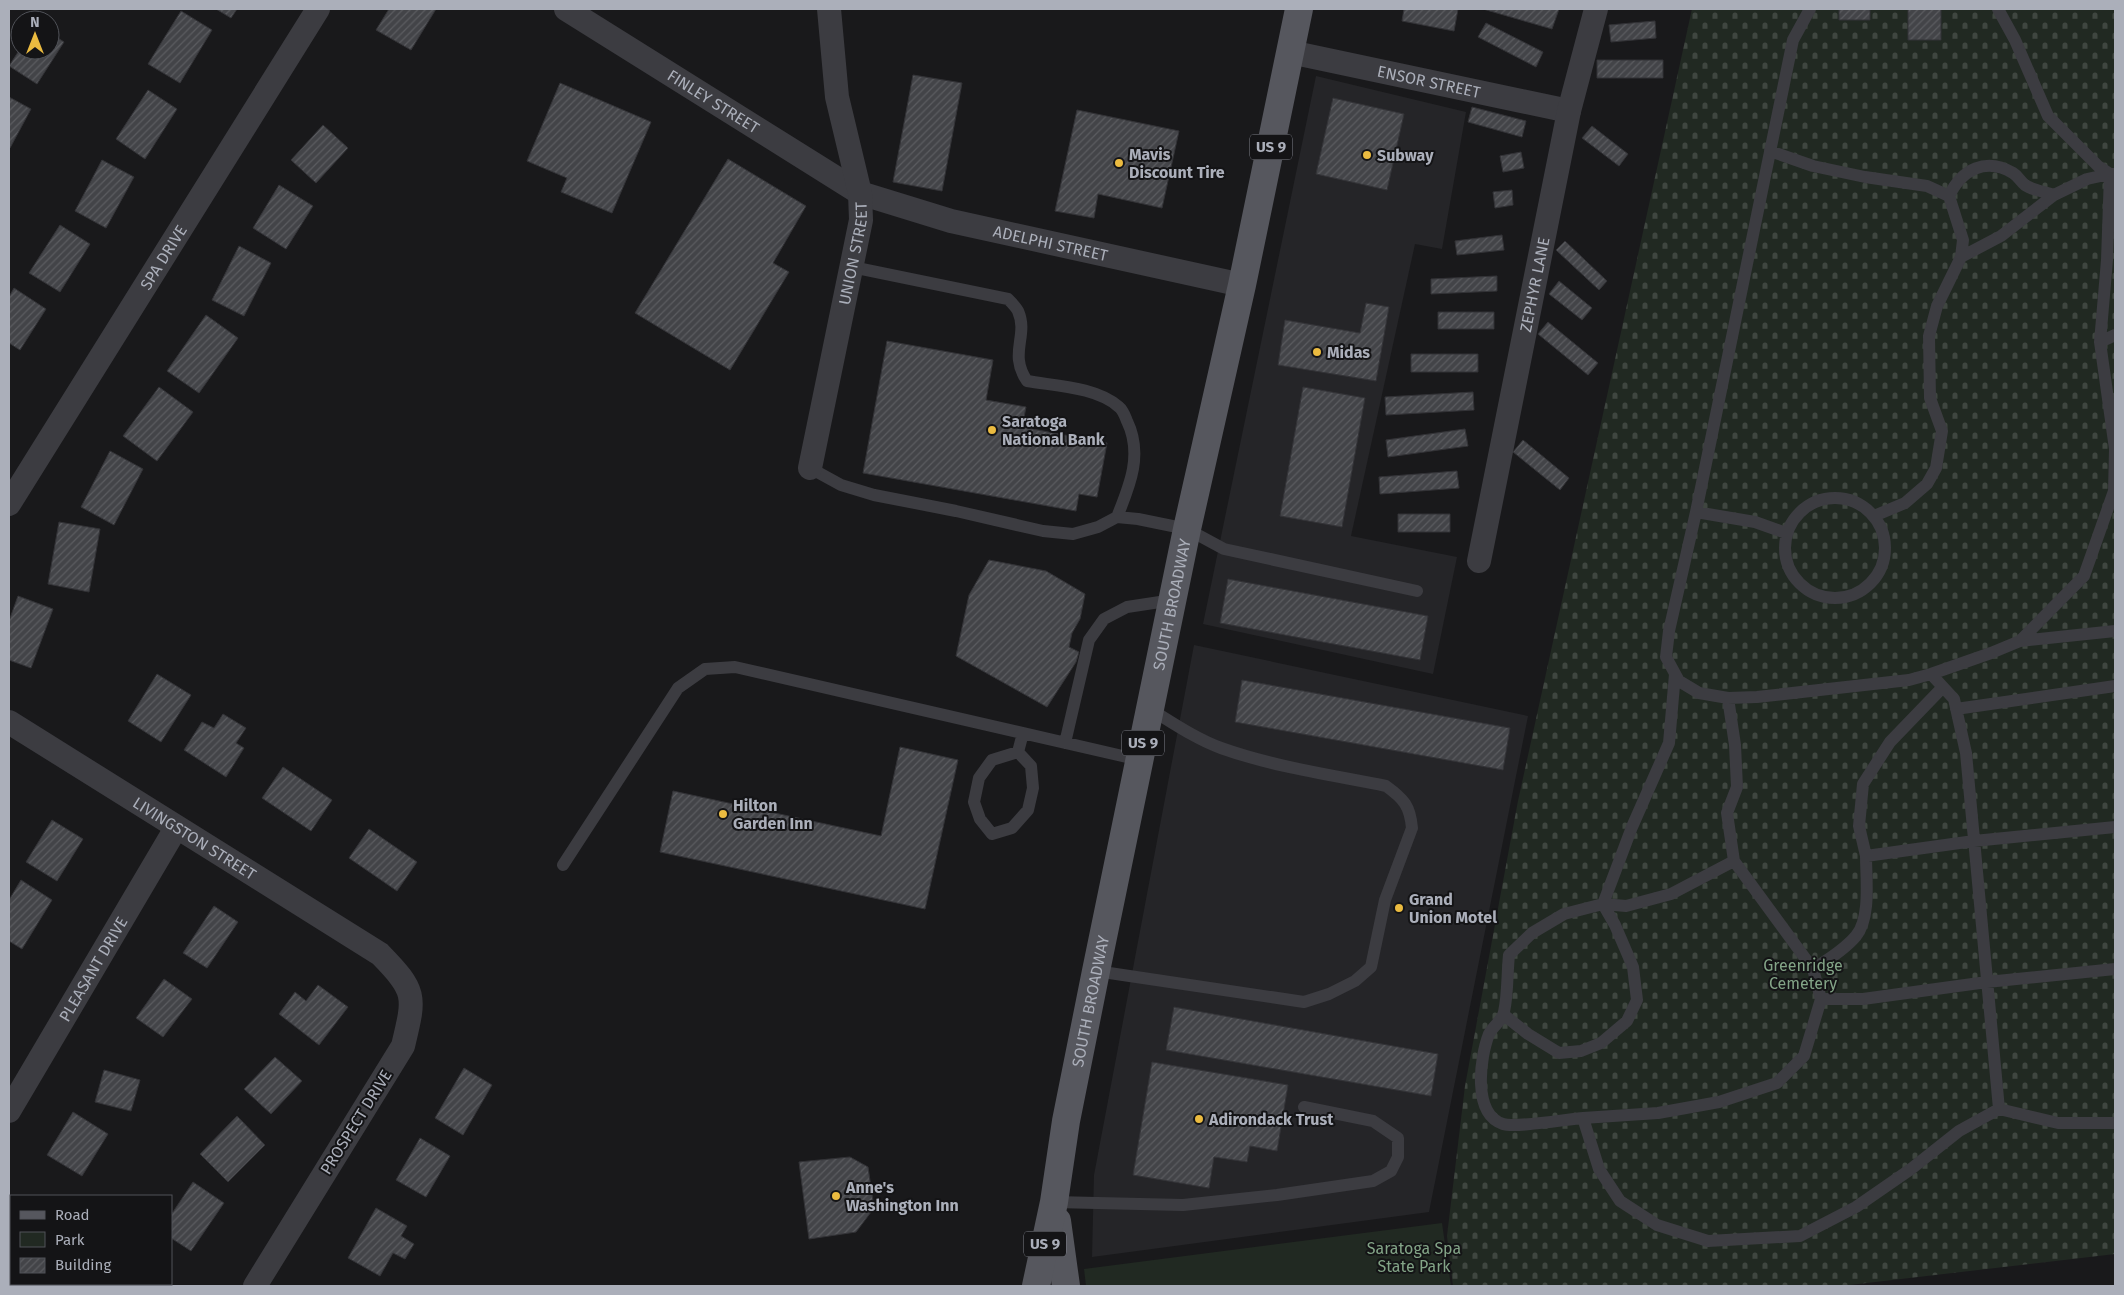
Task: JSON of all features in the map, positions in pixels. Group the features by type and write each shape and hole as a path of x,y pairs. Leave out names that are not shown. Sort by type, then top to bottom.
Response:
{"main road":[{"name":"SOUTH BROADWAY","path":"1036,1286 1054,1202 1066,1121 1187,529 1242,285 1299,9"},
{"name":"SOUTH BROADWAY","path":"1054,1202 1066,1286"}],"street":[{"name":"SPA DRIVE","path":"9,504 318,9"},
{"name":"FINLEY STREET","path":"566,9 860,193"},
{"name":"UNION STREET","path":"810,468 861,220 860,193 837,97 829,9"},
{"name":"ZEPHYR LANE","path":"1479,561 1569,111 1596,9"},
{"name":"ENSOR STREET","path":"1290,52 1569,111"},
{"name":"ADELPHI STREET","path":"860,193 951,221 1242,285"},
{"name":"LIVINGSTON STREET","path":"9,722 380,954"},
{"name":"PLEASANT DRIVE","path":"9,1111 176,828"},
{"name":"PROSPECT DRIVE","path":"255,1286 403,1046 411,1012 410,992 404,978 380,954"}],"lane":[{"path":"1810,9 1793,40 1696,512 1669,631 1666,657 1679,681 1699,693 1728,698 1757,697 1909,680 1991,653 2020,641 2115,631"},
{"path":"1998,9 2015,40 2048,116 2098,166 2112,174"},
{"path":"1770,151 1813,166 1865,177 1927,186 1949,196"},
{"path":"1874,516 1905,503 1927,484 1936,468 1942,431 1930,398 1929,336 1937,306 1961,257 1963,240 1949,196 1955,184 1965,174 1977,168 1990,166 2004,168 2016,175 2025,185 2054,195"},
{"path":"1961,257 2001,236 2054,195 2087,180 2112,174"},
{"path":"2020,641 2084,576 2114,491 2114,432 2100,342 2112,174"},
{"path":"852,267 1008,298 1017,310 1022,325 1017,352 1020,371 1027,381 1079,389 1102,397 1120,408 1129,426 1136,453 1129,487 1117,517"},
{"path":"2100,342 2115,335"},
{"path":"810,468 841,485 874,495 1044,531 1073,534 1098,527 1117,517 1138,519 1187,529 1224,549 1417,591"},
{"path":"1832,498 1848,500 1862,506 1874,516 1882,531 1885,548 1883,565 1874,580 1861,592 1844,598 1827,598 1811,593 1797,582 1788,567 1784,550 1786,533 1793,520 1804,509 1817,501 1832,498"},
{"path":"1696,512 1755,522 1786,533"},
{"path":"1065,743 1089,640 1104,619 1127,607 1173,600"},
{"path":"563,865 678,688 705,669 735,668 1140,760"},
{"path":"1603,904 1632,827 1669,742 1675,674"},
{"path":"1931,674 1954,699 1966,753 1999,1108"},
{"path":"1956,709 2115,686"},
{"path":"1813,969 1831,957 1857,935 1864,921 1867,895 1866,856 1859,826 1863,784 1890,742 1943,687"},
{"path":"1728,698 1735,746 1737,787 1727,812 1734,861 1813,969 1821,999 1804,1056 1776,1083 1719,1102 1658,1113 1504,1124 1492,1116 1483,1105 1483,1054 1490,1032 1504,1015 1509,955 1532,933 1564,914 1603,904 1626,906 1671,894 1734,861"},
{"path":"1096,971 1304,1002 1329,994 1354,981 1370,967 1385,900 1412,828 1411,816 1403,798 1386,786 1256,759 1220,748 1150,709"},
{"path":"1018,752 1023,733"},
{"path":"1018,752 1031,766 1033,788 1028,810 1012,828 992,834 980,819 974,802 979,778 992,760 1009,753 1018,752"},
{"path":"1866,856 1974,841 2115,827"},
{"path":"1504,1015 1528,1034 1559,1053 1581,1051 1601,1043 1626,1021 1637,1000 1633,967 1616,925 1603,904"},
{"path":"1821,999 1863,999 1987,982 2115,969"},
{"path":"1054,1202 1183,1205 1373,1182 1391,1171 1398,1157 1398,1138 1373,1121 1304,1107"},
{"path":"1583,1118 1599,1169 1620,1201 1657,1225 1708,1241 1800,1236 1856,1208 1959,1131 1999,1108 2058,1123 2115,1123"}],"shaded area":[{"path":"1316,76 1466,112 1442,249 1415,244 1351,536 1457,557 1433,674 1203,624"},
{"path":"1194,645 1528,716 1429,1212 1092,1257 1094,1175"}],"green space":[{"name":"Greenridge Cemetery","path":"1692,9 2115,9 2115,1254 1841,1286 1453,1286 1447,1236 1465,1086 1518,801"},
{"name":"Saratoga Spa State Park","path":"1442,1223 1451,1286 1086,1286 1084,1269"}],"building":[{"path":"216,9 237,9 231,18"},
{"path":"389,9 436,9 411,50 376,30"},
{"path":"1404,9 1458,9 1454,31 1402,21"},
{"path":"1483,9 1559,9 1552,29"},
{"path":"1839,9 1870,9 1870,20 1839,20"},
{"path":"1908,9 1941,9 1941,40 1908,40"},
{"path":"181,11 212,30 180,83 148,64"},
{"path":"1655,21 1656,38 1611,42 1609,25"},
{"path":"1486,23 1543,52 1536,67 1478,37"},
{"path":"60,39 64,42 60,48"},
{"path":"13,60 52,60 37,84 9,66"},
{"path":"1597,60 1663,60 1663,78 1597,78"},
{"path":"913,75 962,83 942,191 893,182"},
{"path":"560,83 651,122 612,213 561,192 567,178 527,161"},
{"path":"148,90 177,109 145,159 116,139"},
{"path":"9,97 31,109 10,148 9,148"},
{"path":"1333,98 1404,114 1387,190 1316,174"},
{"path":"1472,107 1526,121 1522,137 1468,122"},
{"name":"Mavis Discount Tire","path":"1077,110 1179,131 1162,208 1098,194 1094,218 1055,211"},
{"path":"323,125 348,148 316,183 291,160"},
{"path":"1592,126 1628,154 1619,166 1582,138"},
{"path":"1521,152 1524,168 1503,172 1500,156"},
{"path":"728,159 806,206 773,263 789,272 730,370 635,313"},
{"path":"102,160 134,177 106,228 75,211"},
{"path":"279,185 313,206 286,249 253,228"},
{"path":"1512,190 1513,205 1495,208 1493,192"},
{"path":"60,225 90,244 60,292 29,273"},
{"path":"1502,235 1504,250 1457,255 1455,241"},
{"path":"1565,241 1607,281 1599,290 1556,250"},
{"path":"239,246 271,263 244,316 212,300"},
{"path":"1497,276 1497,291 1431,294 1431,279"},
{"path":"1559,281 1592,308 1582,320 1549,294"},
{"path":"14,288 46,309 20,350 9,343 9,297"},
{"path":"1366,303 1389,307 1376,381 1278,365 1285,320 1360,333"},
{"path":"1438,312 1494,312 1494,329 1438,329"},
{"path":"206,315 238,338 199,393 167,371"},
{"path":"1548,322 1598,363 1588,375 1538,334"},
{"path":"887,341 993,360 986,400 1026,407 1022,427 1107,443 1097,497 1079,494 1076,511 863,473"},
{"path":"1411,354 1478,354 1478,372 1411,372"},
{"path":"159,387 193,412 157,461 123,436"},
{"path":"1303,387 1365,398 1342,527 1280,516"},
{"path":"1473,392 1474,410 1386,415 1385,397"},
{"path":"1465,429 1468,446 1388,457 1386,440"},
{"path":"1523,440 1569,478 1560,490 1513,452"},
{"path":"110,451 143,469 114,525 81,507"},
{"path":"1457,471 1459,488 1380,494 1379,477"},
{"path":"1398,514 1450,514 1450,532 1398,532"},
{"path":"59,522 100,529 89,592 48,584"},
{"path":"989,560 1046,571 1085,594 1080,619 1072,633 1069,647 1079,652 1076,662 1047,707 956,656 969,595"},
{"path":"1228,579 1428,616 1420,660 1220,623"},
{"path":"18,596 53,609 31,668 9,660 9,621"},
{"path":"157,674 191,695 161,742 128,721"},
{"path":"1242,680 1510,728 1503,770 1235,722"},
{"path":"223,714 246,728 236,743 244,748 226,777 184,750 202,722 214,728"},
{"name":"Hilton Garden Inn","path":"900,747 958,760 925,909 660,852 673,791 881,836"},
{"path":"283,767 332,800 311,831 262,798"},
{"path":"52,820 83,839 57,881 26,862"},
{"path":"369,829 417,862 397,891 349,858"},
{"path":"21,880 52,900 22,949 9,941 9,900"},
{"path":"214,906 238,922 207,968 183,953"},
{"path":"164,979 192,999 163,1037 136,1018"},
{"path":"318,985 348,1007 319,1045 279,1014 295,992 306,1001"},
{"path":"1174,1007 1438,1054 1431,1096 1166,1050"},
{"path":"275,1057 302,1081 271,1114 244,1089"},
{"path":"1152,1062 1288,1085 1277,1151 1250,1146 1247,1162 1214,1157 1209,1188 1133,1175"},
{"path":"464,1068 492,1085 463,1135 435,1118"},
{"path":"104,1070 140,1080 131,1111 95,1102"},
{"path":"73,1112 108,1134 82,1176 47,1155"},
{"path":"237,1116 265,1145 228,1182 200,1154"},
{"path":"420,1138 450,1156 426,1197 396,1180"},
{"path":"850,1157 868,1167 874,1208 856,1232 809,1239 799,1162"},
{"path":"193,1182 224,1203 191,1251 172,1239 172,1214"},
{"path":"376,1208 407,1226 401,1236 414,1244 405,1259 393,1253 380,1276 348,1258"},
{"path":"9,1258 10,1285 12,1286 9,1286"},
{"path":"119,1285 167,1285 166,1286"}],"place":[{"name":"Subway","path":"1367,155"},
{"name":"Mavis Discount Tire","path":"1119,163"},
{"name":"Midas","path":"1317,352"},
{"name":"Saratoga National Bank","path":"992,430"},
{"name":"Hilton Garden Inn","path":"723,814"},
{"name":"Grand Union Motel","path":"1399,908"},
{"name":"Adirondack Trust","path":"1199,1119"},
{"name":"Anne's Washington Inn","path":"836,1196"}]}
